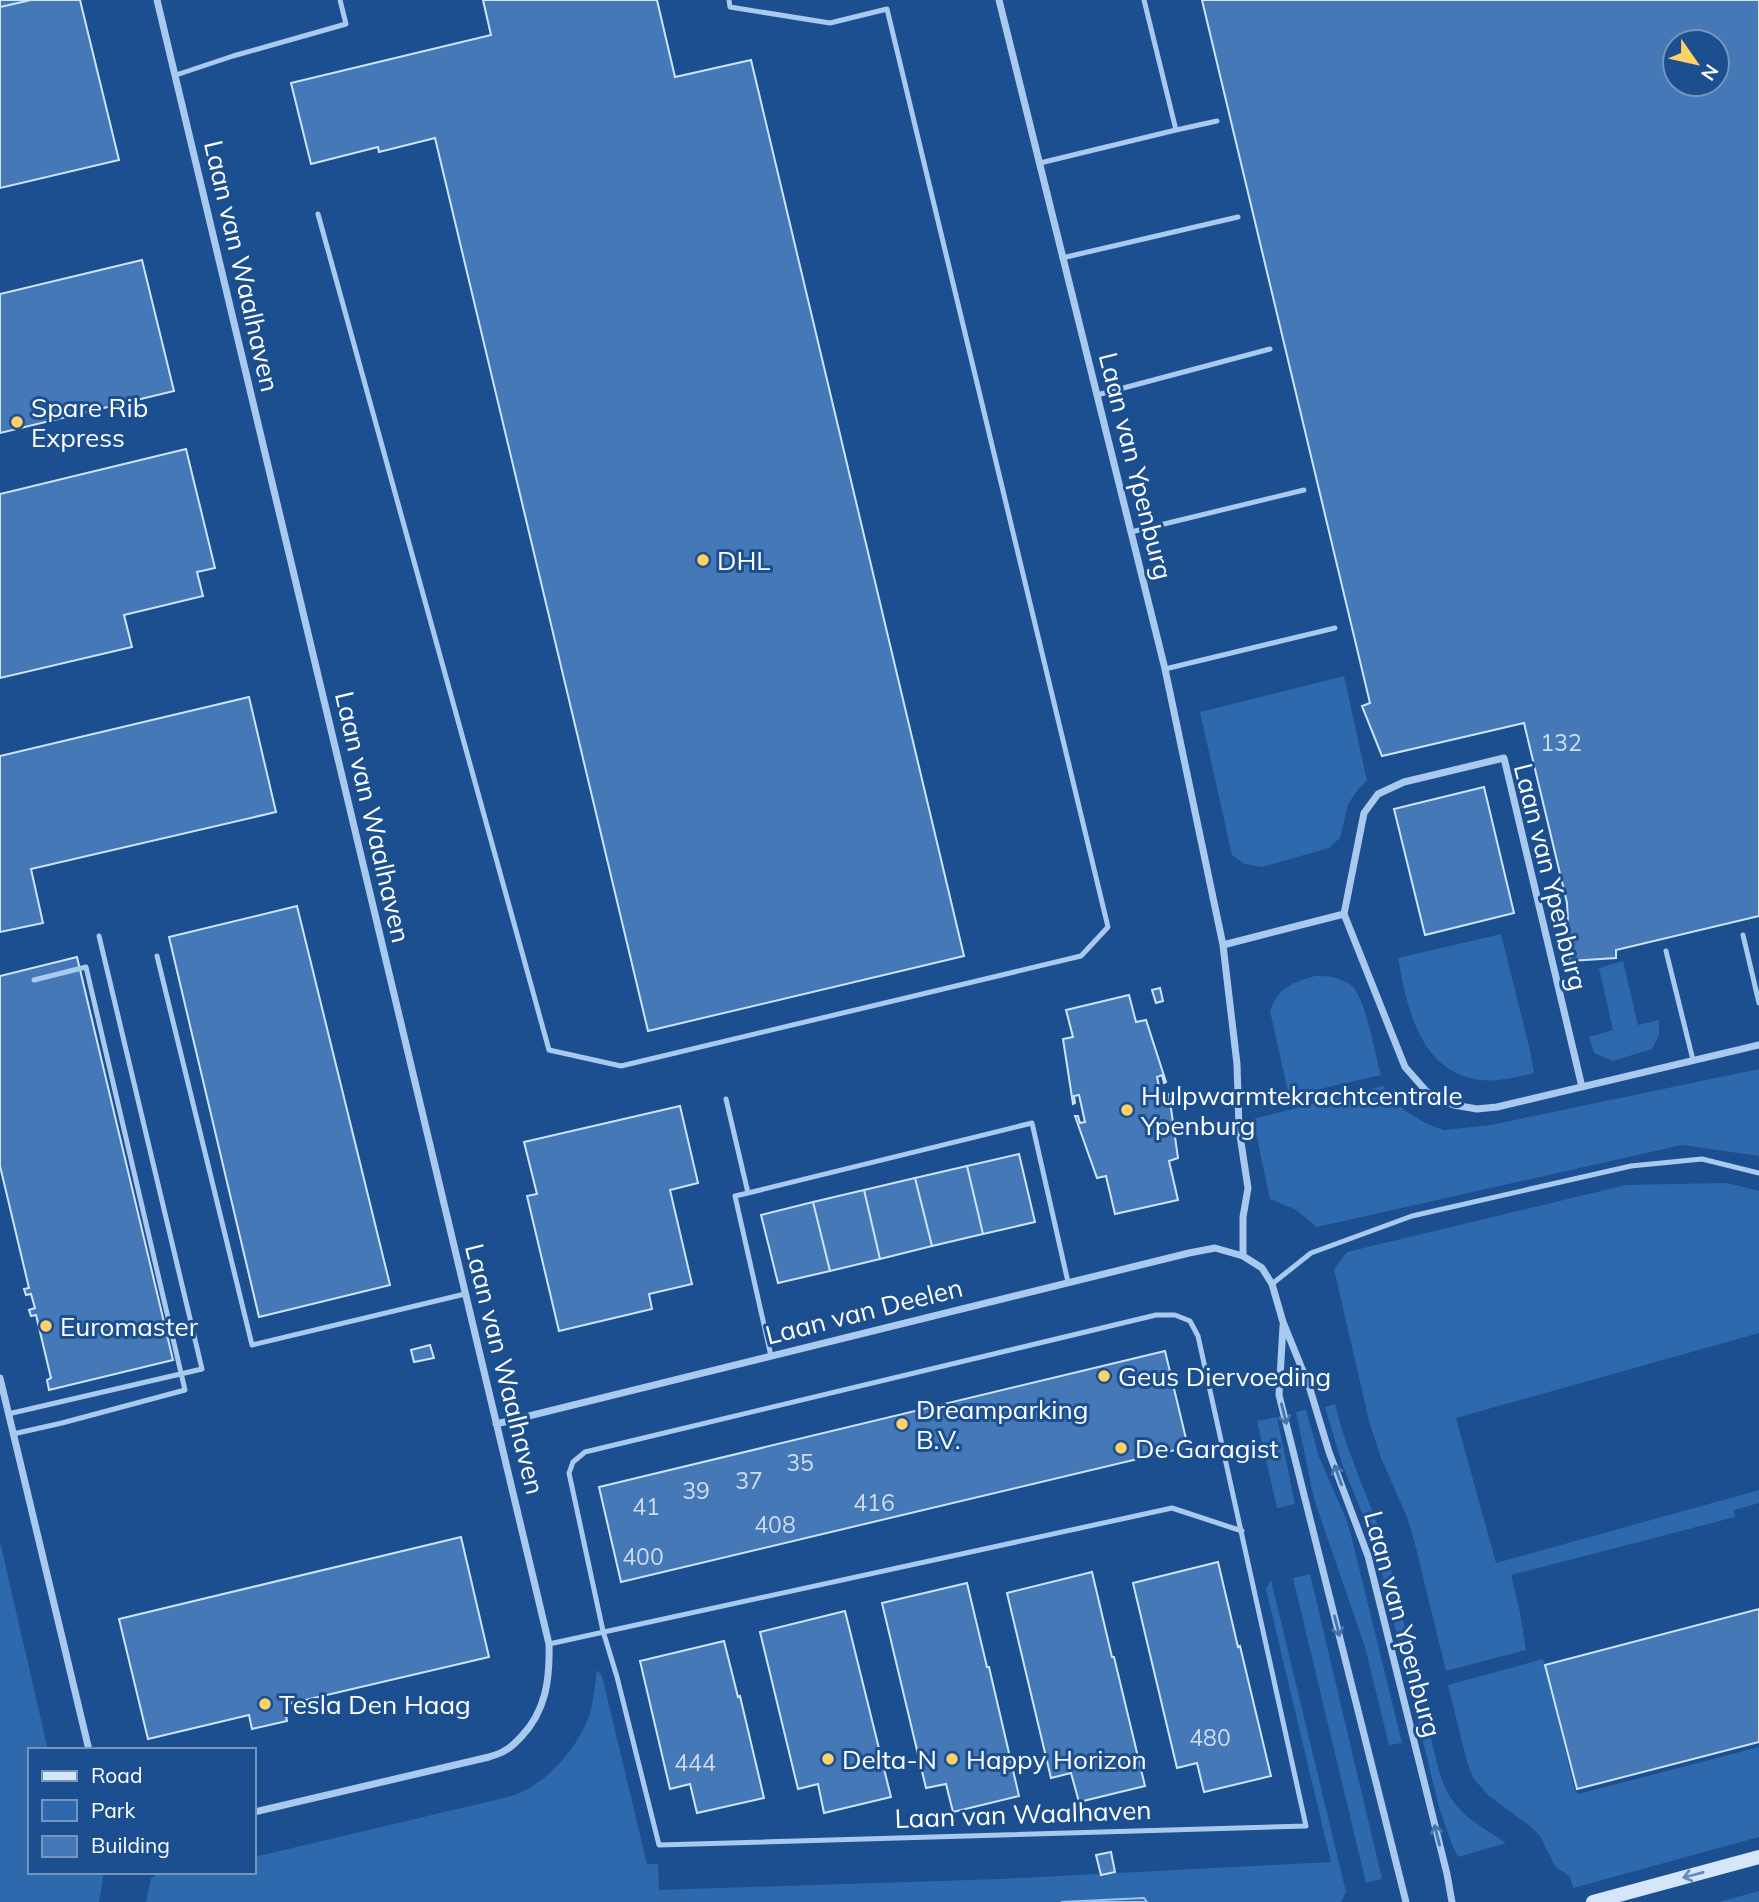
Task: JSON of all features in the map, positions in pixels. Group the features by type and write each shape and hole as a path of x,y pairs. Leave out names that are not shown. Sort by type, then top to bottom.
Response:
{"main road":[{"path":"1593,1902 1759,1857"}],"street":[{"name":"Laan van Waalhaven","path":"157,0 549,1644 550,1668 546,1693 537,1717 507,1751 256,1812"},
{"name":"Laan van Ypenburg","path":"999,0 1166,669 1223,945 1237,1064 1238,1129 1248,1188 1243,1217 1243,1256 1262,1268 1272,1284 1283,1322 1309,1386 1329,1452 1368,1556 1452,1902"},
{"name":"Laan van Ypenburg","path":"1344,914 1364,813 1378,794 1404,782 1504,758 1582,1087"},
{"path":"1223,945 1344,914 1405,1068 1427,1092 1454,1105 1477,1109 1497,1107 1759,1045"},
{"name":"Laan van Deelen","path":"496,1424 1215,1248 1243,1256"},
{"name":"Laan van Ypenburg","path":"1283,1322 1279,1395 1406,1902"},
{"path":"0,1378 89,1748"}],"lane":[{"path":"176,75 346,24 340,0"},
{"path":"318,214 549,1051 621,1066 1081,956 1108,927 887,9 830,23 730,7 729,0"},
{"path":"1144,0 1175,130"},
{"path":"1040,163 1217,121"},
{"path":"1062,258 1238,217"},
{"path":"1097,395 1270,349"},
{"path":"1131,532 1304,489"},
{"path":"1166,669 1335,628"},
{"path":"1742,935 1759,1003"},
{"path":"8,1414 202,1369 99,936"},
{"path":"1667,951 1693,1060"},
{"path":"157,956 252,1345 465,1294"},
{"path":"13,1434 185,1390 86,967 34,980"},
{"path":"726,1099 748,1193"},
{"path":"771,1356 735,1196 1032,1123 1068,1282"},
{"path":"1272,1284 1311,1253 1412,1216 1631,1166 1702,1159 1759,1173"},
{"name":"Laan van Waalhaven","path":"1156,1315 1175,1315 1190,1321 1198,1336 1306,1826 659,1845 603,1632 569,1473 573,1462 585,1452 1156,1315"},
{"path":"549,1644 1172,1508 1242,1531"}],"green space":[{"path":"1344,676 1367,781 1348,804 1340,838 1329,848 1262,867 1245,864 1232,855 1200,712"},
{"path":"1501,934 1534,1073 1501,1080 1480,1080 1460,1075 1443,1065 1430,1051 1412,1016 1398,958"},
{"path":"1623,961 1638,1025 1659,1020 1659,1035 1652,1049 1613,1061 1594,1053 1589,1037 1613,1030 1599,968"},
{"path":"1315,976 1343,981 1357,993 1366,1015 1381,1075 1289,1096 1270,1011 1278,996 1287,987"},
{"path":"1759,1069 1759,1156 1682,1145 1317,1227 1296,1210 1270,1199 1253,1119 1383,1086 1392,1100 1407,1112 1444,1130 1491,1125"},
{"path":"1727,1183 1759,1191 1759,1333 1456,1418 1496,1563 1759,1490 1759,1503 1734,1510 1735,1517 1511,1575 1526,1650 1446,1671 1407,1517 1381,1458 1369,1421 1334,1269 1347,1252 1626,1185"},
{"path":"1335,1404 1346,1442 1387,1552 1443,1782 1460,1810 1506,1843 1458,1857 1451,1842 1439,1807 1375,1545 1342,1464 1325,1407"},
{"path":"1306,1410 1319,1457 1347,1521 1402,1743 1389,1745 1365,1647 1314,1499 1296,1412"},
{"path":"1277,1417 1295,1504 1277,1508 1257,1421"},
{"path":"0,1542 48,1748 28,1748 28,1874 104,1874 99,1902 0,1902"},
{"path":"1310,1574 1382,1879 1366,1883 1293,1578"},
{"path":"1271,1580 1346,1892 1341,1902 1147,1902 1144,1898 1061,1902 146,1902 151,1878 158,1874 256,1874 256,1857 524,1791 555,1768 580,1736 590,1713 597,1670 602,1676 647,1864 658,1864 659,1890 1000,1879 1331,1862 1266,1589"},
{"path":"1543,1659 1578,1794 1759,1747 1759,1837 1573,1888 1570,1877 1555,1866 1540,1836 1489,1796 1473,1778 1448,1685"},
{"path":"1759,1891 1759,1902 1719,1902"}],"shaded area":[{"path":"1144,1898 1147,1902 1061,1902"}],"building":[{"path":"0,0 31,0 0,7"},
{"path":"31,0 80,0 119,160 0,188 0,7"},
{"name":"DHL","path":"483,0 657,0 675,77 751,60 964,956 648,1031 435,138 379,152 378,147 311,164 291,83 491,35"},
{"path":"1202,0 1759,0 1759,916 1616,950 1616,958 1570,961 1567,903 1524,723 1382,756 1362,706 1370,703"},
{"path":"142,260 174,391 0,433 0,294"},
{"path":"186,449 215,568 197,572 203,596 124,615 132,647 0,678 0,494"},
{"path":"249,697 276,812 31,869 43,923 0,932 0,756"},
{"path":"1484,787 1514,913 1425,935 1394,809"},
{"path":"297,906 390,1285 259,1317 169,937"},
{"path":"77,957 173,1360 49,1390 47,1380 51,1378 36,1315 31,1316 29,1310 35,1308 31,1294 26,1295 24,1289 29,1288 0,1166 0,976"},
{"path":"1160,988 1163,1001 1156,1003 1152,990"},
{"name":"Hulpwarmtekrachtcentrale Ypenburg","path":"1129,995 1136,1022 1146,1020 1166,1082 1164,1083 1162,1075 1157,1077 1163,1103 1168,1102 1166,1094 1169,1094 1178,1158 1169,1161 1178,1200 1115,1214 1106,1176 1097,1178 1075,1116 1078,1116 1080,1123 1085,1122 1079,1095 1074,1096 1073,1104 1063,1039 1073,1037 1066,1010"},
{"path":"680,1106 698,1183 670,1190 692,1284 649,1294 652,1309 559,1331 527,1196 537,1194 524,1142"},
{"path":"1019,1154 1035,1222 983,1234 967,1166"},
{"path":"967,1166 983,1234 932,1246 915,1178"},
{"path":"915,1178 932,1246 880,1259 864,1190"},
{"path":"864,1190 880,1259 830,1271 813,1202"},
{"path":"813,1202 830,1271 778,1283 761,1215"},
{"path":"430,1345 434,1358 414,1362 411,1350"},
{"path":"1165,1351 1188,1447 621,1582 599,1487"},
{"path":"461,1537 489,1657 284,1705 287,1721 252,1729 249,1715 148,1739 119,1619"},
{"path":"1218,1562 1271,1776 1204,1792 1197,1763 1177,1768 1133,1583"},
{"path":"1092,1572 1145,1786 1079,1802 1071,1773 1051,1778 1007,1593"},
{"path":"967,1583 1019,1796 953,1812 946,1784 926,1788 882,1603"},
{"path":"1759,1609 1759,1742 1577,1789 1545,1665"},
{"path":"845,1611 891,1797 824,1813 818,1784 798,1789 760,1632"},
{"path":"724,1641 764,1798 697,1813 690,1784 670,1789 640,1661"},
{"path":"1111,1852 1115,1872 1101,1875 1096,1855"}],"place":[{"name":"Spare Rib Express","path":"17,422"},
{"name":"DHL","path":"703,560"},
{"name":"Hulpwarmtekrachtcentrale Ypenburg","path":"1127,1110"},
{"name":"Euromaster","path":"46,1326"},
{"name":"Geus Diervoeding","path":"1104,1376"},
{"name":"Dreamparking B.V.","path":"902,1424"},
{"name":"De Garagist","path":"1121,1448"},
{"name":"Tesla Den Haag","path":"265,1704"},
{"name":"Delta-N","path":"828,1759"},
{"name":"Happy Horizon","path":"952,1759"}]}
